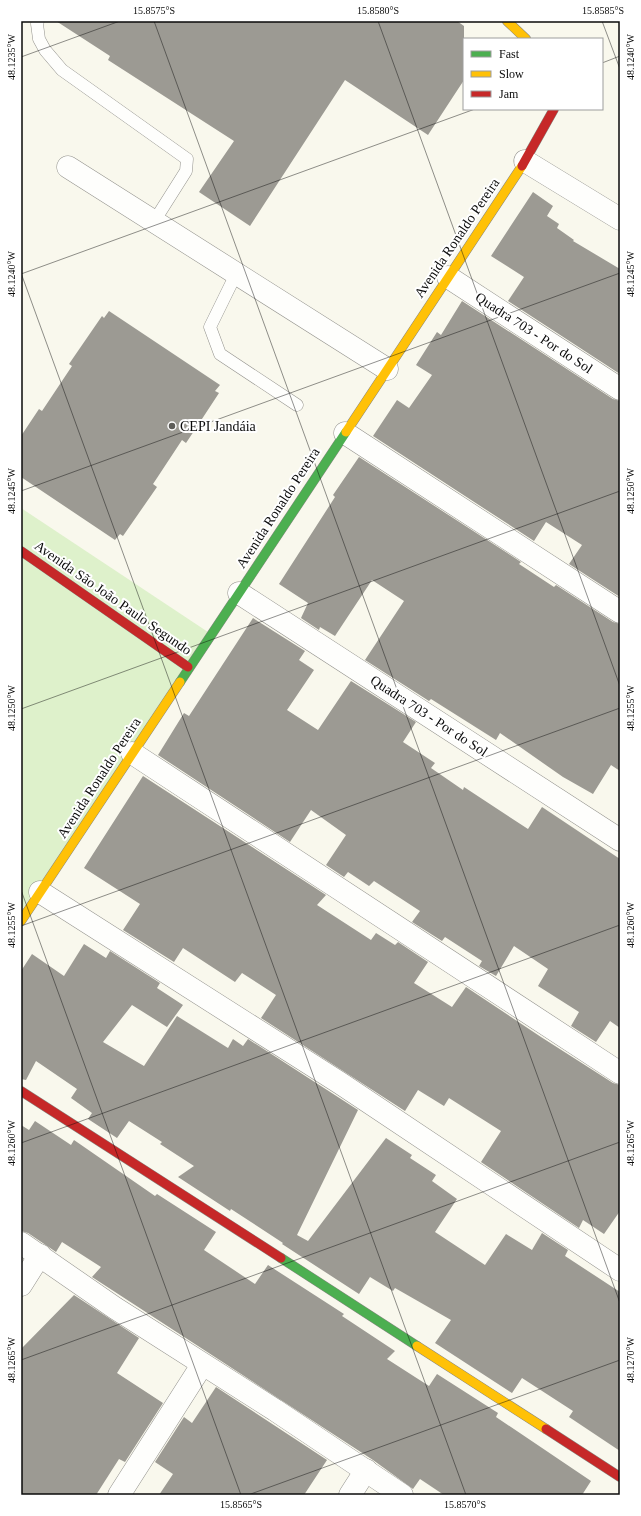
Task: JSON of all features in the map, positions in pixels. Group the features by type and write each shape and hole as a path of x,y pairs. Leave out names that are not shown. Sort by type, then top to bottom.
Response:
{"street":[{"name":"Avenida Ronaldo Pereira","path":"21,921 188,667 239,593 525,161 553,110"},
{"path":"525,161 620,219"},
{"path":"68,167 155,220 387,368"},
{"name":"Quadra 703 - Por do Sol","path":"448,277 620,389"},
{"path":"345,433 620,612"},
{"name":"Avenida São João Paulo Segundo","path":"21,551 188,667"},
{"name":"Quadra 703 - Por do Sol","path":"239,593 620,840"},
{"path":"132,753 620,1073"},
{"path":"40,892 340,1083 620,1270"},
{"path":"21,1091 620,1477"},
{"path":"21,1243 115,1308 366,1470 402,1495"},
{"path":"21,1285 40,1255"},
{"path":"119,1495 202,1365"},
{"path":"350,1495 366,1470"}],"lane":[{"path":"38,21 39,39 45,50 62,70 187,159 186,171 155,220"},
{"path":"237,272 210,327 220,354 297,405"}],"green space":[{"path":"21,508 211,634 21,911"}],"building":[{"path":"56,21 457,21 464,26 463,82 428,135 345,80 250,226 199,192 234,141 108,60 110,56"},
{"path":"533,192 553,206 547,216 559,224 557,228 574,240 573,241 620,269 620,374 508,301 524,277 491,256"},
{"path":"462,301 613,399 620,401 620,597 569,564 582,545 546,522 534,541 373,436 397,400 409,408 432,375 416,365 437,332 441,335"},
{"name":"CEPI Jandáia","path":"109,311 220,385 215,391 219,393 186,443 182,440 153,484 157,487 123,536 120,534 115,540 21,477 21,436 39,409 42,411 72,366 69,364 102,316 104,318"},
{"path":"359,457 521,562 519,564 554,587 556,585 613,622 620,624 620,771 611,765 593,794 563,777 500,733 496,740 431,699 429,701 365,660 404,601 372,580 335,636 320,627 319,630 301,618 308,603 279,584 335,497 333,495"},
{"path":"253,618 305,651 299,660 314,670 287,710 318,730 351,681 416,722 403,742 435,763 431,768 463,790 464,787 528,829 542,807 620,859 620,1028 610,1021 596,1042 571,1026 579,1012 538,986 548,969 514,946 496,976 479,966 482,961 445,937 442,941 412,922 420,911 374,881 369,886 348,872 344,877 326,865 346,835 311,810 290,842 158,755 184,713 189,716"},
{"path":"143,776 326,895 317,905 371,940 376,933 395,945 398,942 428,962 414,983 452,1007 466,987 613,1083 620,1085 620,1211 604,1234 583,1220 579,1228 481,1162 501,1131 449,1098 444,1106 418,1090 405,1111 261,1018 276,995 242,973 235,982 183,948 174,962 123,930 140,904 84,868"},
{"path":"84,944 106,958 110,951 160,983 157,988 183,1005 167,1027 132,1005 103,1042 144,1066 177,1016 228,1048 233,1039 243,1046 248,1039 358,1110 297,1235 308,1241 386,1138 412,1155 410,1158 436,1175 432,1181 457,1199 435,1232 485,1265 506,1234 532,1250 542,1233 568,1250 565,1256 620,1292 620,1451 569,1417 573,1411 522,1378 512,1393 435,1343 451,1320 395,1288 393,1291 370,1277 359,1294 231,1209 230,1211 178,1177 194,1166 160,1144 162,1142 129,1121 117,1138 88,1119 92,1113 71,1098 77,1089 36,1061 26,1080 21,1079 21,971 32,954 64,976"},
{"path":"35,1121 71,1145 74,1140 155,1196 157,1194 216,1232 204,1250 255,1284 268,1265 344,1314 342,1316 395,1351 387,1359 429,1386 437,1374 498,1413 496,1417 591,1481 582,1495 444,1495 420,1479 413,1489 373,1460 92,1277 101,1267 62,1242 56,1252 28,1233 21,1231 21,1125 29,1130"},
{"path":"74,1295 139,1338 117,1373 163,1403 125,1462 119,1459 96,1495 21,1495 21,1349"},
{"path":"216,1387 327,1460 304,1495 159,1495 173,1474 155,1462 184,1417 192,1423"}],"traffic: fast":[{"path":"180,682 346,432"},
{"path":"281,1258 417,1346"}],"traffic: slow":[{"path":"507,21 525,38"},
{"path":"346,432 522,166"},
{"path":"21,921 180,682"},
{"path":"417,1346 546,1429"}],"traffic: jam":[{"path":"522,166 553,110"},
{"path":"21,551 188,667"},
{"path":"21,1091 281,1258"},
{"path":"546,1429 620,1477"}],"place":[{"name":"CEPI Jandáia","path":"172,426"}]}
